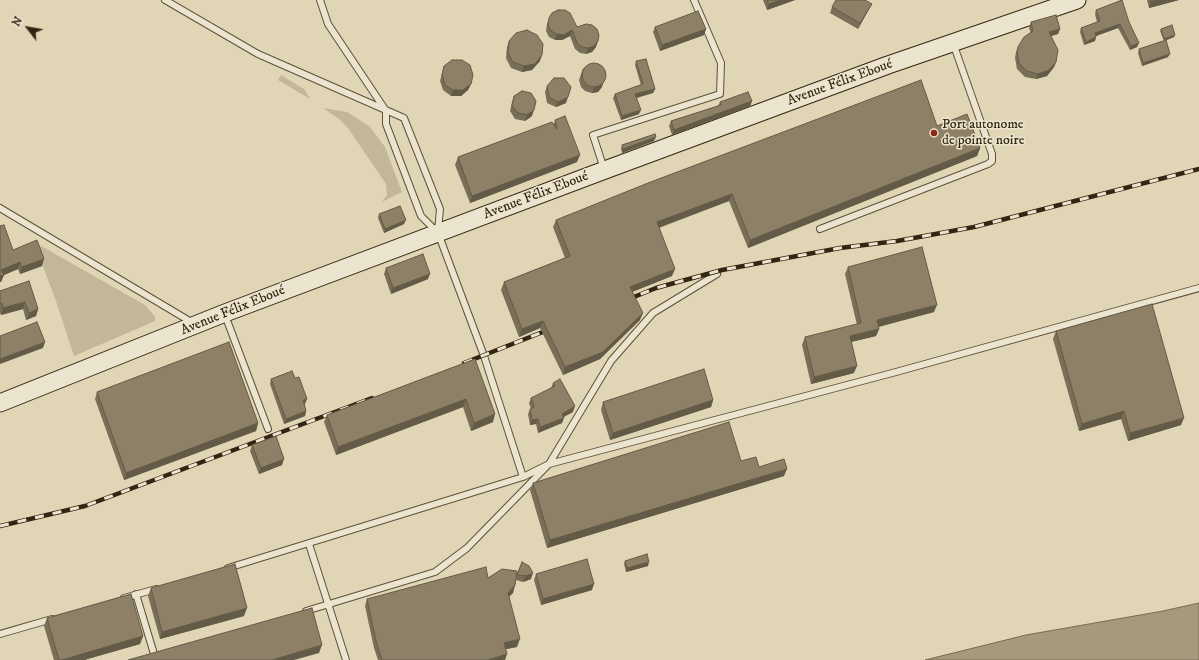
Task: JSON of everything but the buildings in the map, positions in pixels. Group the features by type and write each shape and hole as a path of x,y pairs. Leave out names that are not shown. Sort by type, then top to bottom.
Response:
{"street":[{"name":"Avenue Félix Eboué","path":"0,403 225,313 605,170 953,41 1077,0"}],"lane":[{"path":"165,0 258,54 404,118 440,209 438,233"},
{"path":"320,0 328,24 386,111 386,124 421,216 438,233 484,356 523,477"},
{"path":"605,170 593,135 720,94 722,64 694,0"},
{"path":"820,230 988,164 992,161 992,154 953,41"},
{"path":"0,208 197,325"},
{"path":"299,613 330,605 435,572 467,548 549,464 611,361 653,313 717,274"},
{"path":"219,570 309,544 358,527 523,477 549,464 896,372 1199,288"},
{"path":"225,313 268,429"},
{"path":"309,544 330,605 346,660"},
{"path":"114,601 166,586"},
{"path":"136,594 154,654"},
{"path":"0,634 61,616"},
{"path":"146,656 161,652"}],"shaded area":[{"path":"281,75 304,89 310,99 278,80"},
{"path":"323,108 347,112 369,126 385,147 402,192 382,202 387,195 386,184 348,128 339,119"},
{"path":"41,246 145,305 155,317 155,321 74,356 56,301 36,248"},
{"path":"1199,603 1199,660 925,660 1026,635 1163,611"}],"railway":[{"path":"624,301 656,288 722,270 840,248 897,241 974,227 1199,169"},
{"path":"464,363 553,328"},
{"path":"0,526 85,506 372,398"}],"place":[{"name":"Port autonome de pointe noire","path":"934,133"}]}
